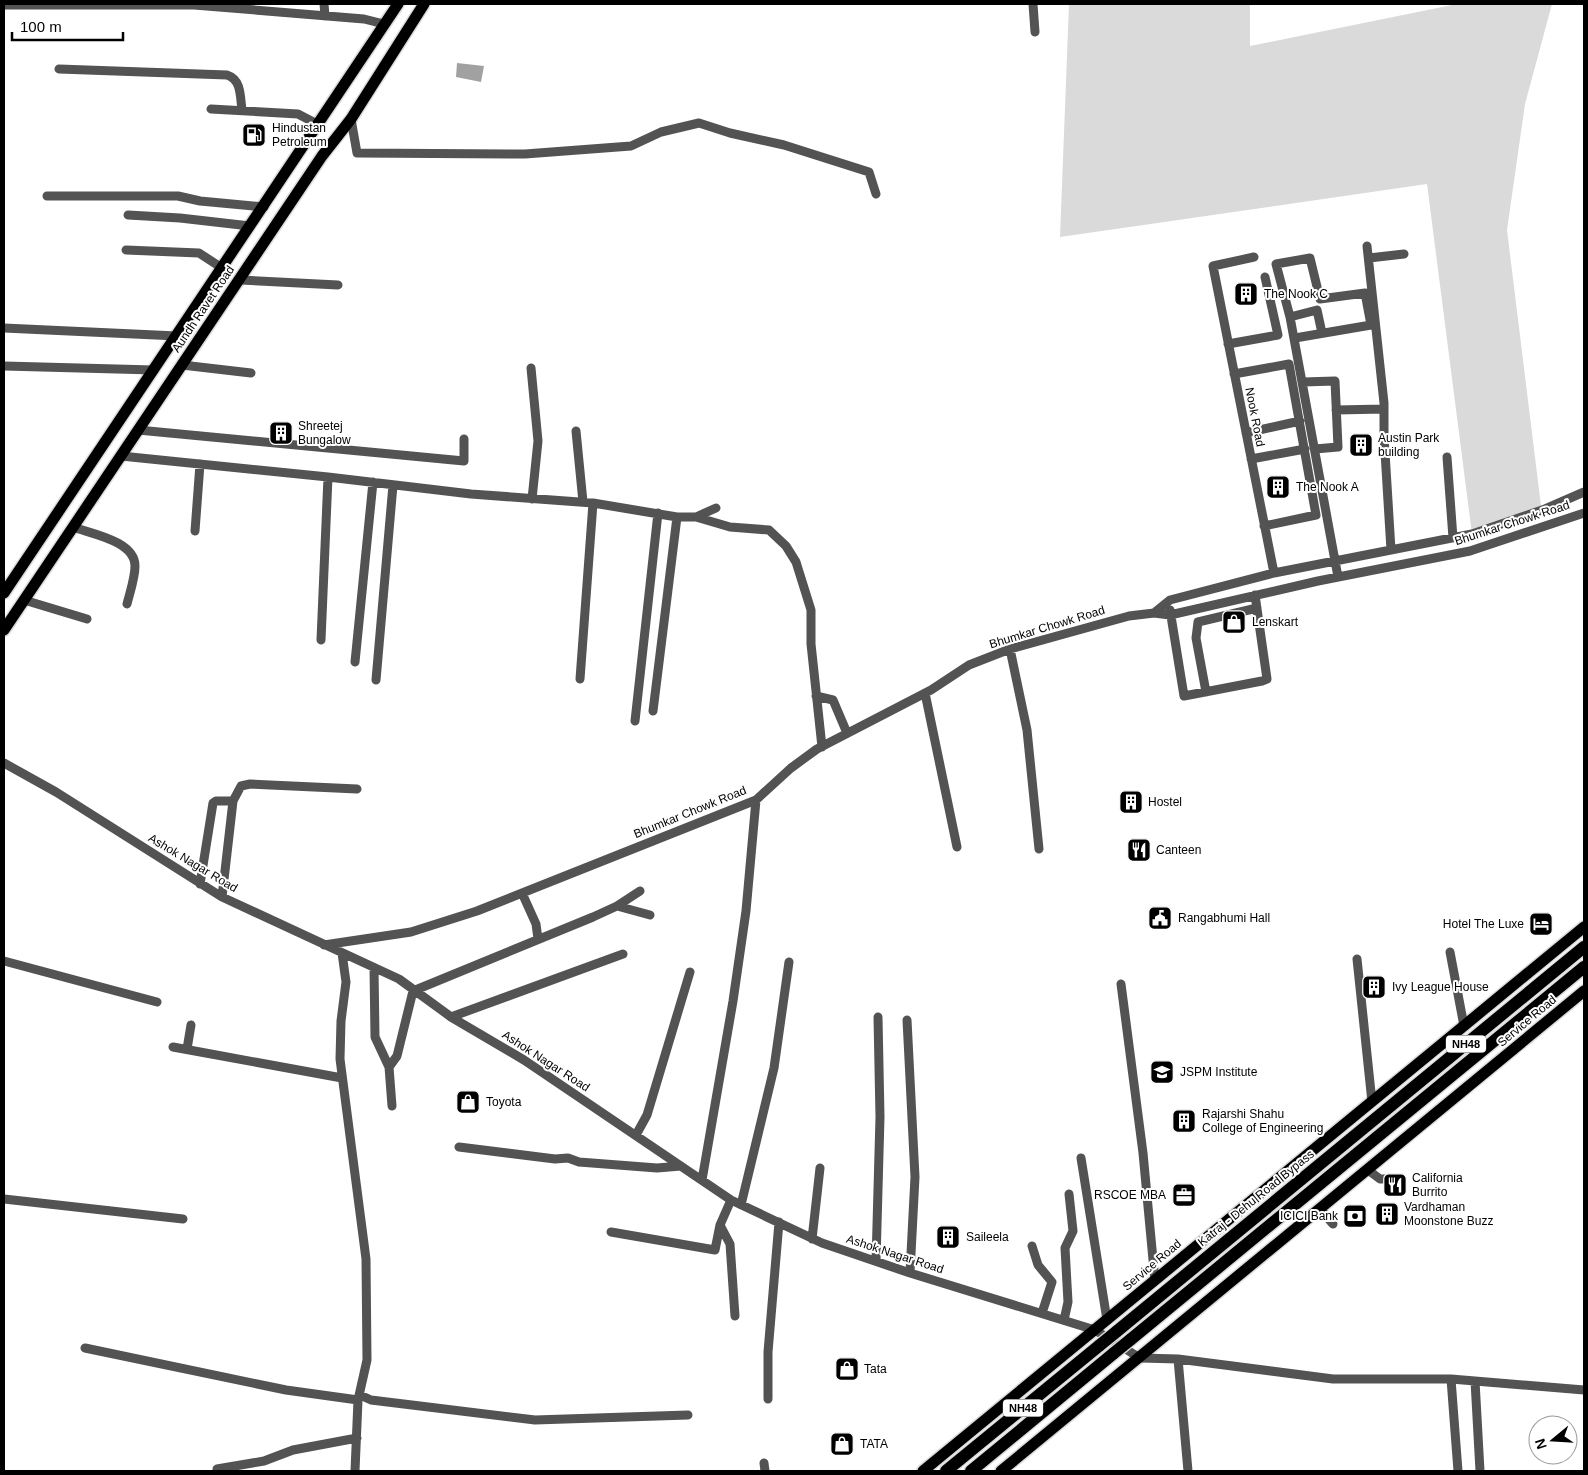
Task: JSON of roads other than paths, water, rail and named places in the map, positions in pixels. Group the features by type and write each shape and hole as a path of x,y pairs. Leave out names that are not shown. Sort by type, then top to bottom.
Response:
{"highway":[{"name":"Katraj - Dehu Road Bypass","path":"946,1471 1584,947"},
{"name":"NH48","path":"971,1471 1584,967"}],"main road":[{"name":"Aundh Ravet Road","path":"4,593 398,4"},
{"name":"Aundh Ravet Road","path":"4,630 322,156 351,119 424,4"},
{"name":"Service Road","path":"923,1471 1584,927"},
{"name":"Service Road","path":"1001,1471 1584,991"}],"street":[{"path":"324,4 325,16"},
{"path":"1033,4 1035,32"},
{"path":"4,5 194,5 364,19 384,24"},
{"path":"59,69 234,77 238,83 242,110"},
{"path":"211,109 298,114 319,124"},
{"path":"351,119 357,153 525,154 631,146 662,132 699,123 730,133 784,145 868,172 876,194"},
{"path":"47,196 178,196 264,206"},
{"path":"128,215 180,218 250,226"},
{"path":"1367,246 1384,409 1391,550"},
{"path":"126,250 199,253 222,268"},
{"path":"1368,258 1404,254"},
{"name":"Nook Road","path":"1254,257 1213,266 1274,573"},
{"path":"1295,338 1371,325 1365,293 1320,299 1310,258 1276,264 1295,338 1338,577"},
{"path":"1228,344 1278,334 1265,277"},
{"path":"240,280 338,285"},
{"path":"1290,316 1317,310 1322,334"},
{"path":"4,328 177,336"},
{"path":"1234,374 1289,364 1316,515 1264,526"},
{"path":"182,365 251,373"},
{"path":"4,366 154,370"},
{"path":"531,368 538,442 532,499"},
{"path":"1303,382 1335,381 1338,447 1315,449"},
{"path":"1336,410 1384,409"},
{"path":"1246,433 1300,421"},
{"path":"138,430 464,461 464,439"},
{"path":"576,431 583,502"},
{"path":"1251,459 1305,449"},
{"path":"121,456 532,499 593,503 677,516 696,517 730,527 769,530 786,546 796,562 811,610 810,644 822,747"},
{"path":"1447,457 1452,538"},
{"path":"195,531 200,464"},
{"path":"321,640 328,477"},
{"path":"355,662 373,482"},
{"path":"376,680 393,485"},
{"name":"Bhumkar Chowk Road","path":"1154,613 1170,600 1274,573 1472,534 1545,509 1584,492"},
{"path":"580,679 593,503"},
{"path":"696,517 716,508"},
{"path":"635,721 658,513"},
{"name":"Bhumkar Chowk Road","path":"324,945 411,932 522,893 756,800 791,768 822,747 925,693 969,665 1010,649 1129,616 1154,613 1170,615 1338,577 1470,551 1584,513"},
{"path":"653,711 677,516"},
{"path":"73,527 124,546 133,554 135,566 127,604"},
{"path":"1170,600 1170,615 1184,696 1267,679 1255,595"},
{"path":"24,600 87,619"},
{"path":"1206,692 1196,638 1198,622 1257,608"},
{"path":"1010,649 1027,730 1039,849"},
{"path":"925,693 957,847"},
{"path":"816,696 833,700 847,733"},
{"name":"Ashok Nagar Road","path":"4,763 56,792 222,897 398,979 451,1017 524,1060 731,1200 812,1239 910,1273 1095,1330 1140,1358"},
{"path":"222,897 232,800 238,789 250,784 357,789"},
{"path":"200,884 213,803 216,801 232,800"},
{"path":"702,1180 744,929 756,800"},
{"path":"389,1067 397,1056 413,991 617,906 640,891"},
{"path":"522,893 536,924 538,939"},
{"path":"617,906 650,915"},
{"path":"1450,952 1464,1026"},
{"path":"342,953 346,982 341,1021 340,1059 366,1260 367,1360 359,1397 355,1471"},
{"path":"451,1017 623,954"},
{"path":"1357,959 1372,1102"},
{"path":"4,961 157,1002"},
{"path":"741,1205 774,1068 788,962"},
{"path":"374,968 374,1037 389,1067 392,1106"},
{"path":"636,1135 647,1115 690,972"},
{"path":"1121,984 1143,1153 1155,1281"},
{"path":"876,1261 880,1117 878,1017"},
{"path":"907,1020 915,1177 910,1273"},
{"path":"187,1049 191,1024"},
{"path":"173,1047 342,1078"},
{"path":"459,1147 555,1159 568,1158 579,1162 656,1168 681,1166"},
{"path":"1081,1158 1107,1320"},
{"path":"812,1239 820,1168"},
{"path":"1368,1170 1380,1179 1399,1180"},
{"path":"1064,1320 1068,1302 1065,1248 1073,1231 1069,1194"},
{"path":"4,1199 183,1220"},
{"path":"611,1232 715,1250 720,1225 731,1200"},
{"path":"1320,1209 1333,1224"},
{"path":"768,1399 768,1352 779,1222"},
{"path":"720,1225 730,1244 735,1316"},
{"path":"1032,1246 1038,1265 1052,1282 1042,1313"},
{"path":"85,1348 286,1390 359,1397 384,1402 535,1420 688,1415"},
{"path":"1140,1358 1178,1360 1333,1379 1451,1379 1584,1390"},
{"path":"1178,1360 1188,1471"},
{"path":"1451,1379 1458,1471"},
{"path":"1475,1381 1480,1471"},
{"path":"218,1471 217,1469 264,1461 293,1450 356,1438"}],"place":[{"name":"Hindustan Petroleum","path":"254,135"},
{"name":"The Nook C","path":"1246,294"},
{"name":"Shreetej Bungalow","path":"281,433"},
{"name":"Austin Park building","path":"1361,445"},
{"name":"The Nook A","path":"1278,487"},
{"name":"Lenskart","path":"1234,622"},
{"name":"Hostel","path":"1131,802"},
{"name":"Canteen","path":"1139,850"},
{"name":"Rangabhumi Hall","path":"1160,918"},
{"name":"Hotel The Luxe","path":"1541,924"},
{"name":"Ivy League House","path":"1374,987"},
{"name":"JSPM Institute","path":"1162,1072"},
{"name":"Toyota","path":"468,1102"},
{"name":"Rajarshi Shahu College of Engineering","path":"1184,1121"},
{"name":"California Burrito","path":"1395,1185"},
{"name":"RSCOE MBA","path":"1184,1195"},
{"name":"Vardhaman Moonstone Buzz","path":"1387,1214"},
{"name":"ICICI Bank","path":"1355,1216"},
{"name":"Saileela","path":"948,1237"},
{"name":"Tata","path":"847,1369"},
{"name":"TATA","path":"842,1444"}]}
